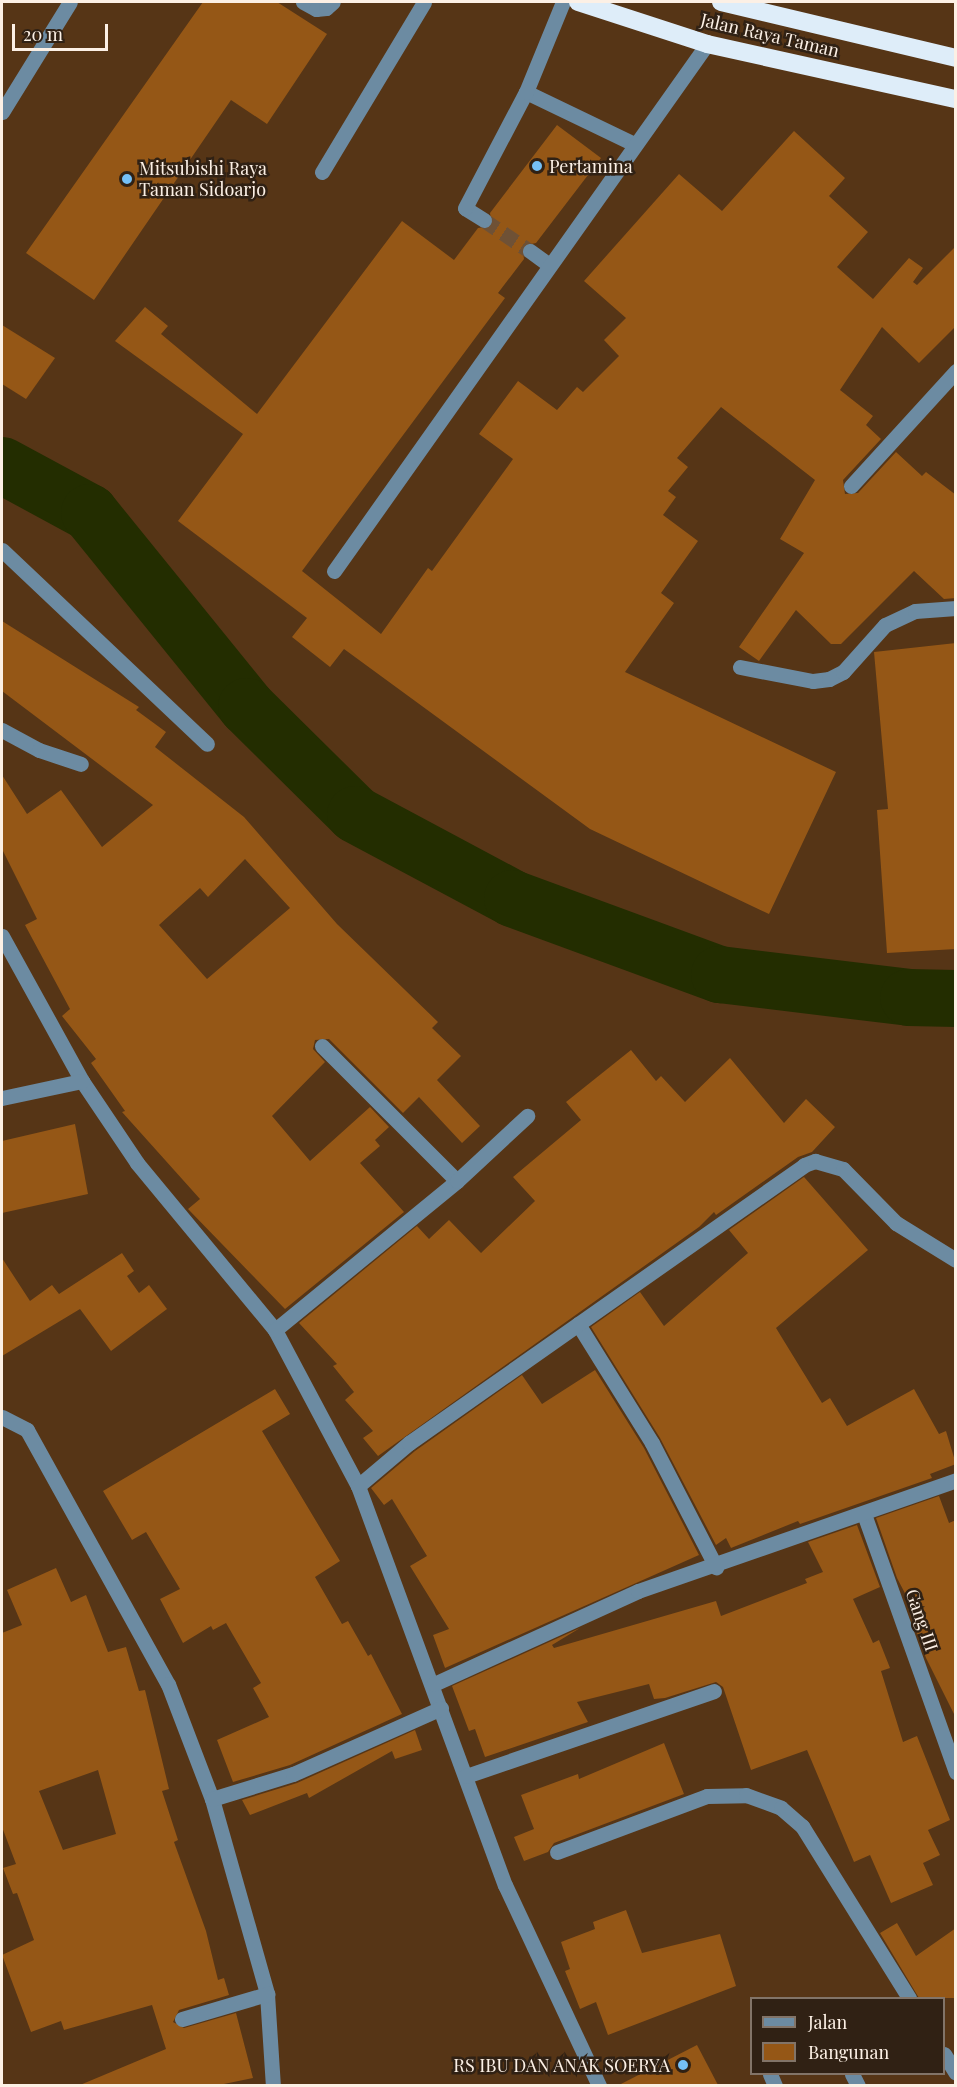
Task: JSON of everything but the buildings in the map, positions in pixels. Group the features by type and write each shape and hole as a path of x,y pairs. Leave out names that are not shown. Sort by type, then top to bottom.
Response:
{"highway":[{"name":"Jalan Raya Taman","path":"578,2 707,44 956,99"},
{"name":"Jalan Raya Taman","path":"721,2 956,58"}],"street":[{"path":"2,112 70,2"},
{"path":"303,2 315,9 326,8 333,2"},
{"path":"322,172 424,2"},
{"path":"484,220 465,208 526,92 563,2"},
{"path":"334,571 634,144 707,44"},
{"path":"526,92 634,144"},
{"path":"530,251 549,265"},
{"path":"851,486 956,371"},
{"path":"2,550 207,744"},
{"path":"740,667 813,681 829,679 843,672 891,622 915,610 956,608"},
{"path":"2,730 39,750 81,764"},
{"path":"2,936 82,1081 179,1218 274,1330 358,1486 434,1684 505,1885 599,2085"},
{"path":"322,1046 457,1181"},
{"path":"2,1098 82,1081"},
{"path":"274,1330 457,1181 527,1116"},
{"path":"358,1486 409,1443 792,1172 815,1161 843,1169 896,1223 956,1260"},
{"path":"578,1324 652,1443 716,1567"},
{"path":"2,1417 27,1430 49,1467 168,1684 216,1798 267,1994 273,2085"},
{"path":"434,1684 638,1591 716,1567 956,1480"},
{"name":"Gang III","path":"864,1514 956,1772"},
{"path":"466,1776 714,1691"},
{"path":"216,1798 293,1774 441,1708"},
{"path":"557,1852 707,1796 746,1795 781,1808 802,1826 908,1997"},
{"path":"182,2019 267,1994"},
{"path":"945,2056 956,2073"}],"waterway":[{"path":"2,465 89,512 246,706 355,814 512,898 719,974 908,997 956,998"}],"tunnel":[{"path":"484,220 530,251"}],"place":[{"name":"Pertamina","path":"537,166"},
{"name":"Mitsubishi Raya Taman Sidoarjo","path":"127,179"},
{"name":"RS IBU DAN ANAK SOERYA","path":"683,2065"}]}
